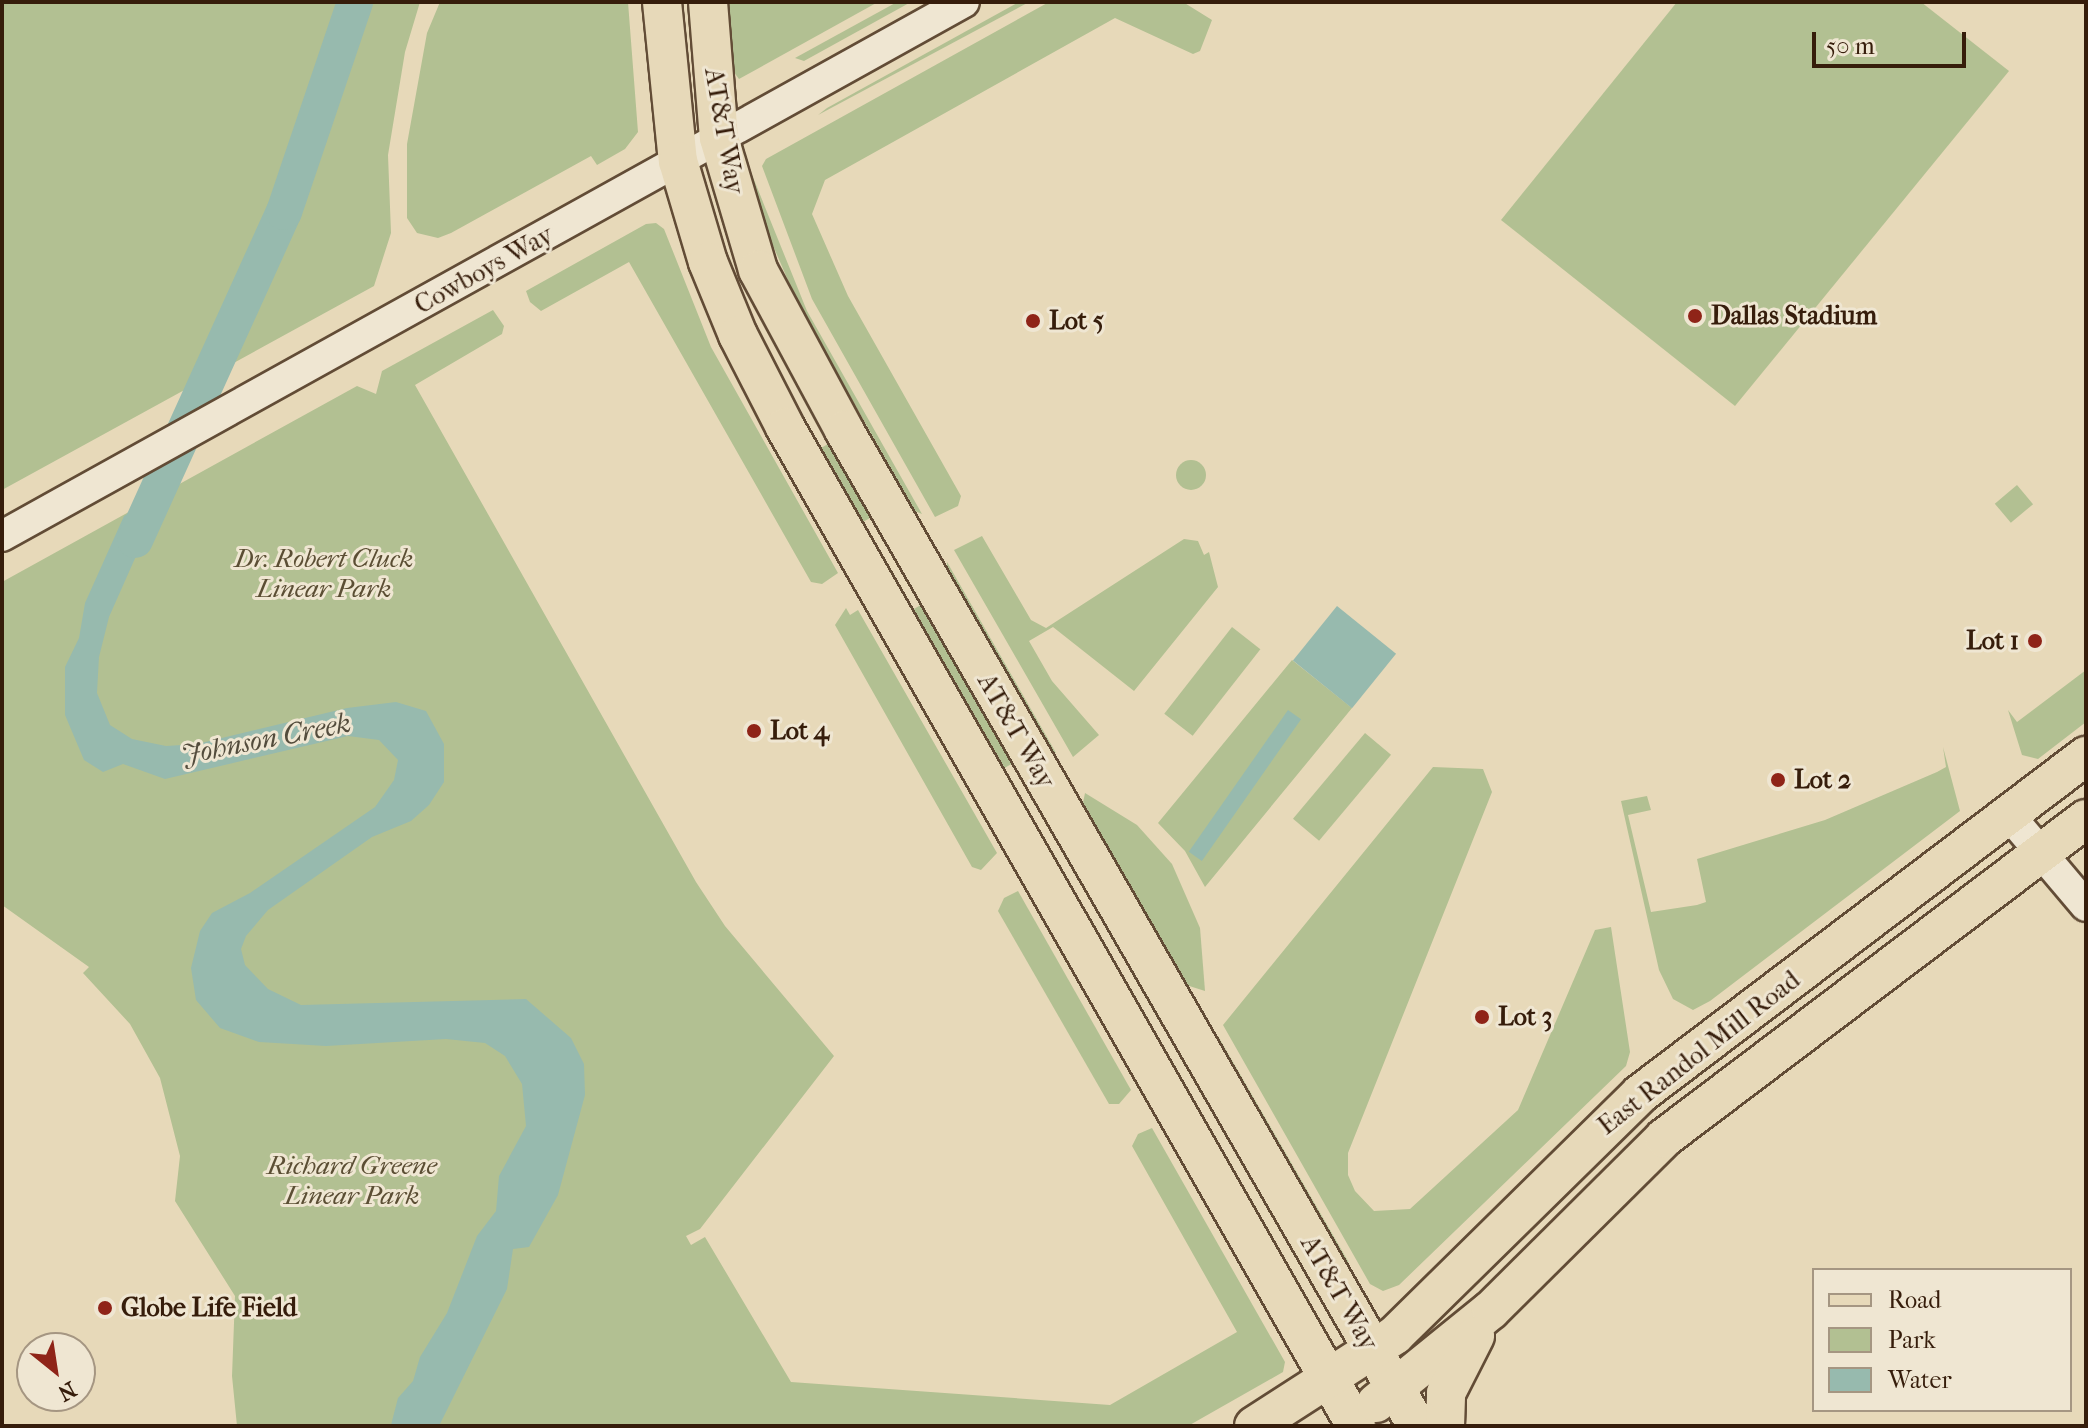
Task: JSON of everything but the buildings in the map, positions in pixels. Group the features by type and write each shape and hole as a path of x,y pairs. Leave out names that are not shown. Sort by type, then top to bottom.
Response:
{"main road":[{"name":"AT&T Way","path":"662,2 678,161 708,262 785,427 1330,1380 1350,1424"},
{"name":"AT&T Way","path":"708,2 719,138 758,270 814,374 1417,1426"},
{"name":"East Randol Mill Road","path":"1254,1426 1373,1352 1468,1269 1595,1134 1684,1060 2086,756"},
{"name":"East Randol Mill Road","path":"1350,1424 1396,1391 1491,1310 1640,1160 1713,1100 2086,819"},
{"path":"1684,1060 1713,1100"},
{"path":"1445,1426 1446,1393 1491,1310"}],"street":[{"name":"Cowboys Way","path":"2,536 964,2"},
{"path":"2009,815 2086,906"}],"green space":[{"path":"2,2 420,2 405,52 388,155 391,233 374,286 2,490"},
{"path":"440,2 628,2 638,132 625,149 597,165 591,156 451,233 438,238 417,233 407,218 407,144 427,33"},
{"path":"724,2 878,2 739,79 730,67"},
{"path":"897,2 911,2 804,61 795,58"},
{"path":"1019,2 1029,2 818,115 827,108"},
{"path":"1049,2 1183,2 1212,20 1200,51 1193,54 1115,18 825,180 812,214 848,296 961,496 958,506 935,517 812,299 762,166 766,159"},
{"path":"1677,2 1921,2 2009,71 1735,406 1501,220"},
{"path":"748,165 807,311 922,514 915,511 800,308 771,241"},
{"path":"656,223 664,229 711,347 838,573 822,584 811,582 629,262 541,311 530,302 526,291 646,224"},
{"path":"493,310 504,326 502,334 415,385 696,882 725,926 834,1056 700,1229 686,1236 691,1245 705,1237 791,1382 1110,1405 1237,1332 1132,1146 1138,1134 1152,1128 1285,1362 1283,1372 1188,1426 237,1426 232,1376 235,1296 175,1201 180,1156 160,1078 130,1024 83,973 89,967 2,905 2,582 357,386 376,394 382,371"},
{"path":"828,444 877,514 863,522 821,448"},
{"path":"1191,460 1197,461 1205,469 1205,481 1197,489 1191,490 1185,489 1177,481 1176,475 1177,469 1185,461"},
{"path":"2017,485 2033,504 2011,523 1995,504"},
{"path":"982,536 1031,620 1046,628 1184,539 1198,541 1204,555 1209,552 1218,587 1134,691 1053,627 1029,641 1052,681 1099,735 1073,757 954,550"},
{"path":"947,562 1056,753 1050,750 947,574"},
{"path":"926,602 1018,760 1005,768 913,610"},
{"path":"846,608 850,615 858,610 997,853 981,870 972,867 835,625"},
{"path":"1232,627 1260,649 1193,736 1164,714"},
{"path":"1292,660 1352,708 1205,887 1185,851 1158,823"},
{"path":"2086,670 2086,722 2038,759 2022,755 2008,710 2017,722"},
{"path":"1365,733 1391,755 1319,841 1293,819"},
{"path":"1943,747 1960,811 1710,1001 1693,1010 1673,999 1659,970 1621,801 1647,796 1651,810 1628,815 1651,912 1697,905 1706,902 1697,859 1825,820 1937,772 1946,767"},
{"path":"1433,767 1483,769 1492,792 1348,1153 1348,1175 1355,1191 1374,1211 1410,1209 1518,1110 1595,930 1611,927 1630,1052 1626,1066 1399,1285 1383,1291 1370,1284 1223,1025"},
{"path":"1085,793 1137,825 1172,864 1200,928 1205,991 1183,984 1082,808"},
{"path":"1018,891 1131,1090 1119,1104 1109,1104 998,911 1004,898"},
{"path":"1218,1036 1348,1262 1342,1266 1212,1040"}],"water":[{"path":"164,493 109,617 99,657 97,693 110,725 132,739 166,746 197,744 347,708 396,702 426,711 444,744 444,782 429,805 411,821 372,837 268,910 246,936 241,949 245,965 268,989 301,1005 526,999 571,1038 584,1064 585,1095 558,1195 529,1247 513,1249 507,1289 439,1426 391,1426 398,1398 413,1381 420,1357 447,1313 477,1236 496,1211 499,1176 526,1126 522,1084 505,1056 485,1043 446,1039 326,1046 259,1042 220,1028 196,1000 191,968 200,931 212,913 250,893 375,807 394,780 398,760 379,740 348,736 165,779 123,764 103,772 84,760 65,715 65,667 79,638 85,603 124,516"},
{"path":"1337,606 1396,654 1352,708 1293,660"},
{"path":"1288,710 1301,719 1202,861 1189,852"}],"waterway":[{"name":"Johnson Creek","path":"135,540 284,212 355,2"}],"place":[{"name":"Dallas Stadium","path":"1695,316"},
{"name":"Lot 5","path":"1033,321"},
{"name":"Lot 1","path":"2035,641"},
{"name":"Lot 4","path":"754,731"},
{"name":"Lot 2","path":"1778,780"},
{"name":"Lot 3","path":"1482,1017"},
{"name":"Globe Life Field","path":"105,1308"}],"park label":[{"name":"Dr. Robert Cluck Linear Park","path":"324,574"},
{"name":"Richard Greene Linear Park","path":"352,1181"}]}
